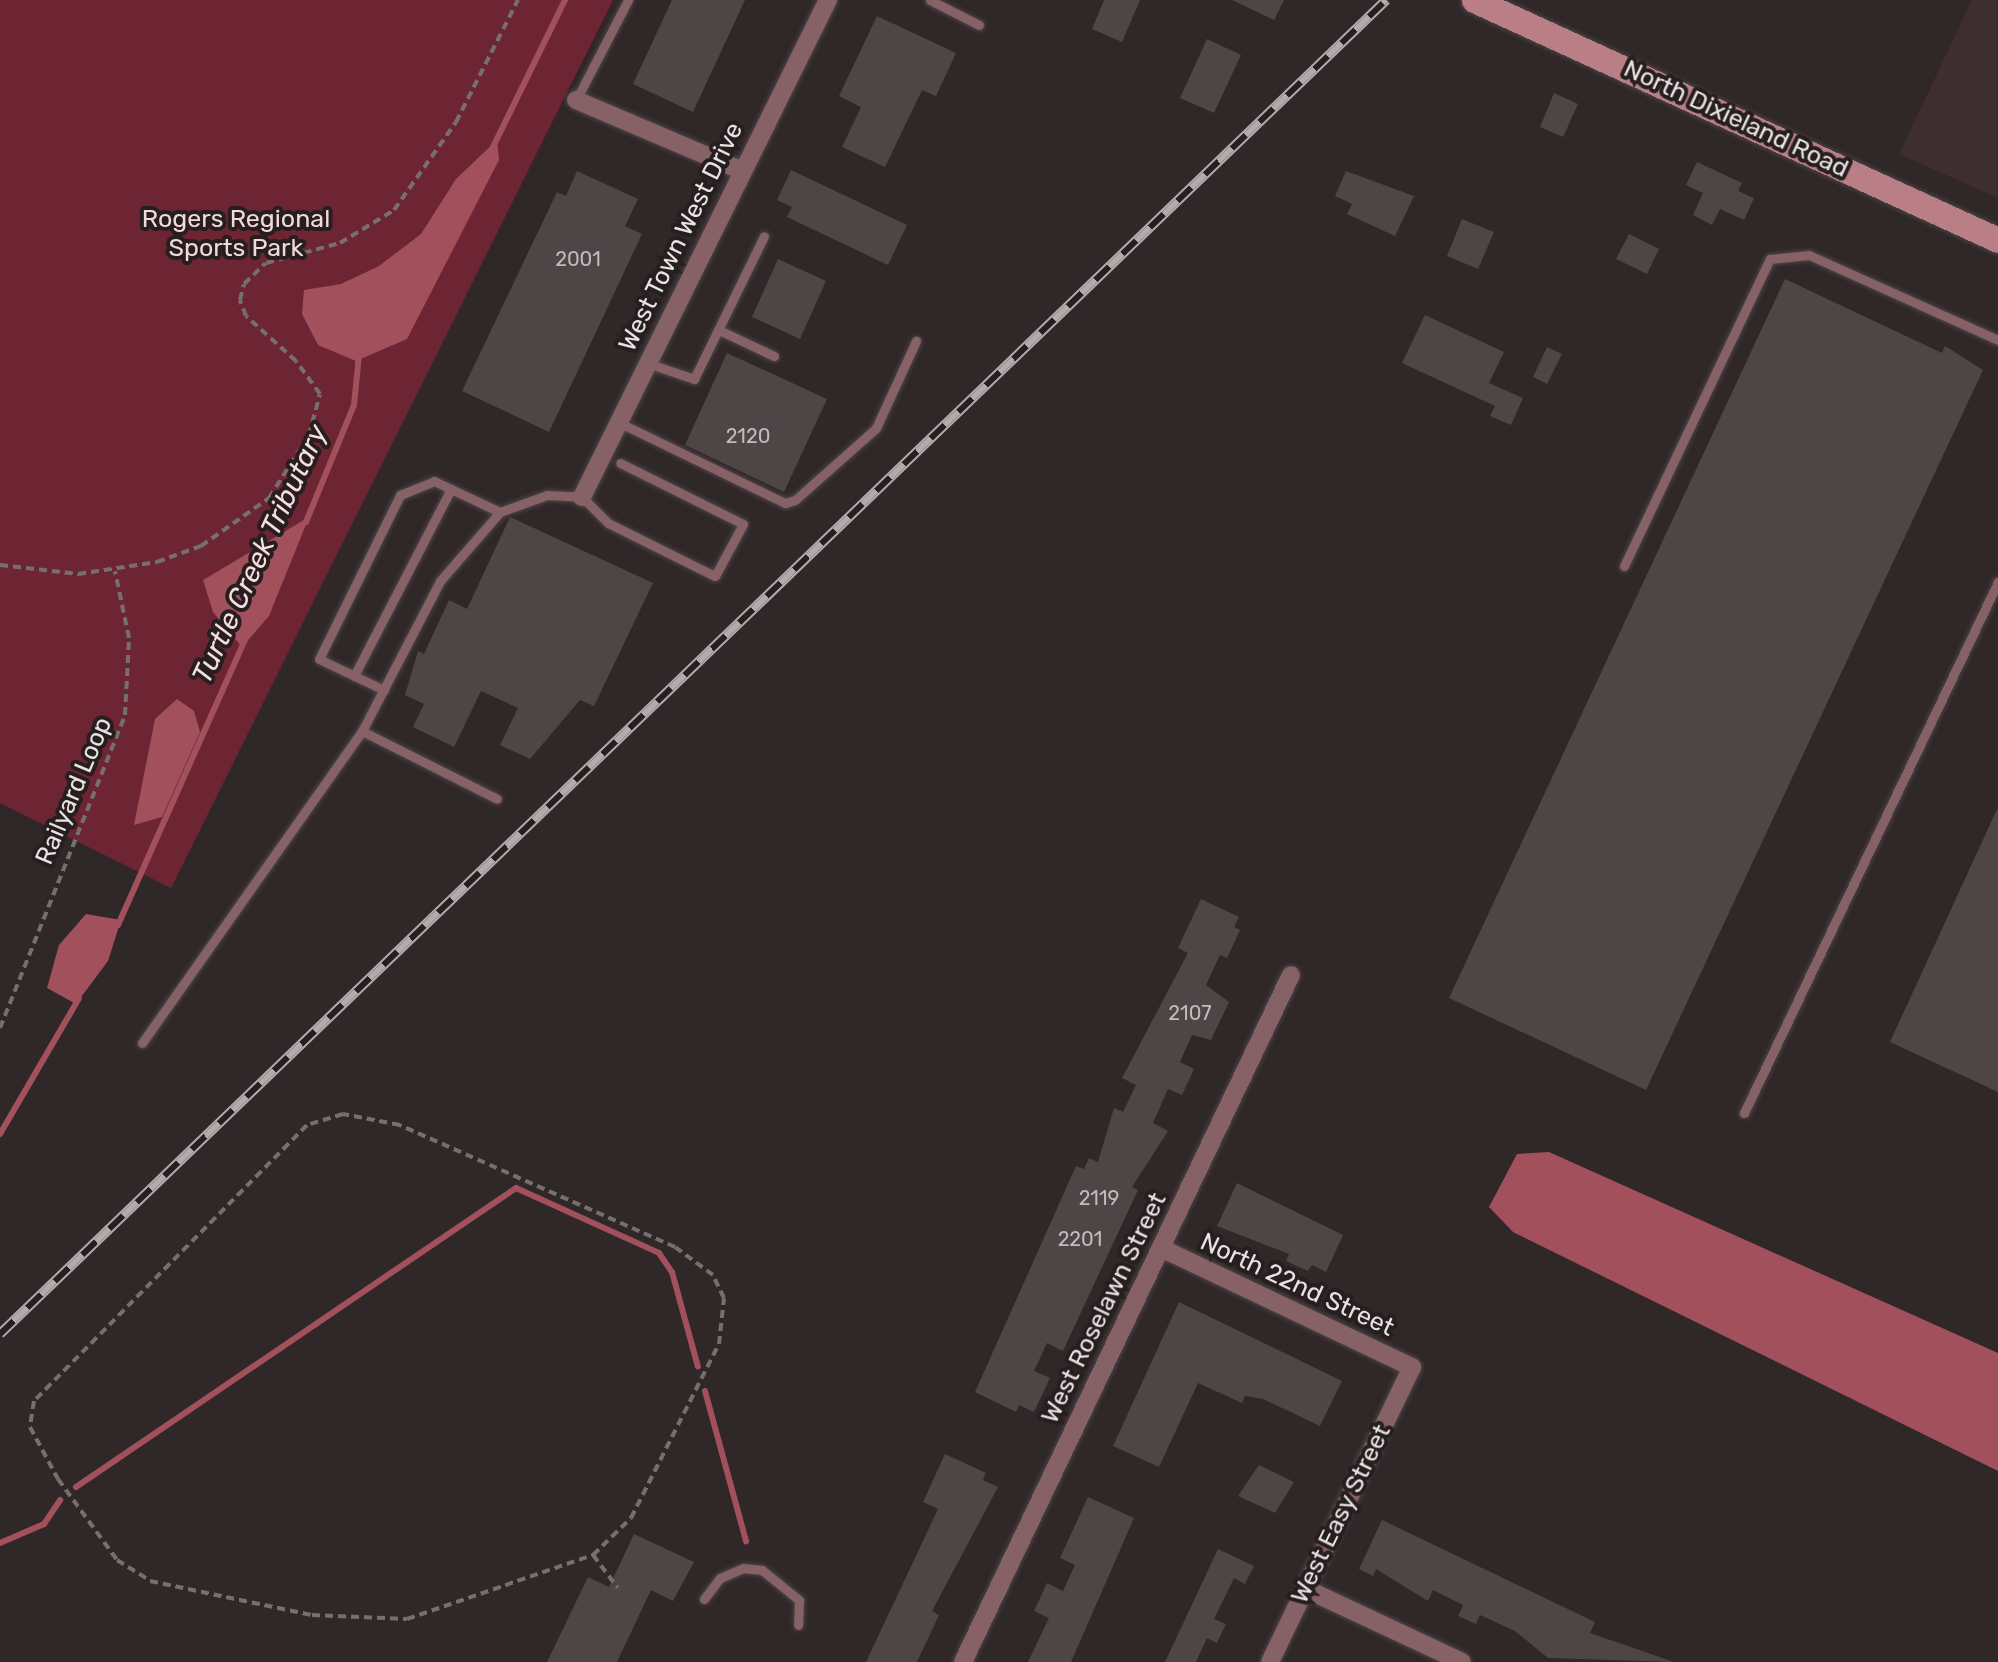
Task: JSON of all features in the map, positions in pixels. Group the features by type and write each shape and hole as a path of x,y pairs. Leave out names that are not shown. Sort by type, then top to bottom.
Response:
{"main road":[{"name":"North Dixieland Road","path":"1474,0 1998,240"},
{"path":"1531,24 1543,0"}],"street":[{"name":"West Town West Drive","path":"582,496 740,170 828,0"},
{"path":"576,100 740,170"},
{"name":"West Roselawn Street","path":"963,1662 1291,975"},
{"name":"North 22nd Street","path":"1160,1248 1412,1367"},
{"name":"West Easy Street","path":"1270,1662 1412,1367"},
{"path":"1306,1588 1462,1662"}],"lane":[{"path":"576,100 628,0"},
{"path":"930,0 979,26"},
{"path":"647,364 694,379 764,236"},
{"path":"1624,566 1770,258 1808,255 1998,340"},
{"path":"719,330 774,356"},
{"path":"618,422 785,503 795,500 876,428 916,341"},
{"path":"142,1043 362,731 440,581 500,512 547,495 582,496 608,523 714,576 742,524 620,464"},
{"path":"384,690 319,660 400,495 434,481 500,512"},
{"path":"354,676 451,489"},
{"path":"1744,1113 1998,582"},
{"path":"362,731 498,799"},
{"path":"704,1600 720,1578 743,1568 762,1570 799,1600 798,1625"}],"path":[{"path":"0,565 41,574 115,571 202,546 268,498 290,470 320,408 320,394 296,361 246,316 240,300 244,284 266,264 340,243 394,210 456,122 518,0"},
{"name":"Railyard Loop","path":"0,1028 126,715 129,638 115,571"},
{"path":"343,1114 400,1125 676,1247 713,1275 724,1298 719,1344 640,1500 593,1555 407,1618 312,1615 150,1581 117,1560 58,1479 30,1427 34,1401 307,1125 343,1114"},
{"path":"593,1555 618,1588"}],"shaded area":[{"path":"1972,0 1998,0 1998,198 1899,154"}],"green space":[{"name":"Rogers Regional Sports Park","path":"0,0 613,0 171,888 0,803"}],"water":[{"path":"497,140 499,160 407,339 356,361 318,345 302,314 304,290 341,284 379,266 421,234 456,179"},
{"path":"309,517 269,616 242,647 213,612 203,580"},
{"path":"177,699 194,711 200,732 162,817 134,825 155,719"},
{"path":"86,914 121,920 108,961 76,1004 47,988 59,945"},
{"path":"1549,1152 1998,1353 1998,1471 1513,1232 1489,1207 1517,1154"}],"building":[{"path":"672,0 745,0 693,112 633,84"},
{"path":"1104,0 1140,0 1122,42 1092,29"},
{"path":"1232,0 1284,0 1274,20"},
{"path":"877,16 956,53 936,96 922,90 885,167 842,147 861,107 839,96"},
{"path":"1207,39 1241,55 1214,113 1180,98"},
{"path":"1554,93 1578,104 1563,137 1540,127"},
{"path":"1697,162 1742,183 1738,191 1754,198 1744,220 1720,209 1712,225 1693,215 1703,193 1686,185"},
{"path":"791,170 907,225 888,265 787,217 792,207 777,200"},
{"path":"577,171 638,199 625,226 642,234 549,432 462,391 557,192 566,196"},
{"path":"1346,171 1414,196 1395,236 1347,214 1352,204 1335,196"},
{"path":"1462,219 1494,232 1478,269 1447,256"},
{"path":"1629,234 1659,249 1647,274 1616,259"},
{"path":"778,259 826,281 800,339 752,317"},
{"path":"1785,279 1942,353 1945,346 1983,370 1646,1090 1449,998"},
{"path":"1425,315 1504,352 1489,383 1523,398 1511,425 1490,416 1495,406 1402,363"},
{"path":"1547,347 1562,354 1547,384 1533,377"},
{"path":"727,353 827,399 784,492 685,445"},
{"path":"510,517 653,583 594,706 580,700 530,759 500,745 518,708 481,691 454,747 413,727 424,704 405,695 418,651 424,654 449,600 467,609"},
{"path":"1998,807 1998,1092 1890,1042"},
{"path":"1201,899 1239,917 1234,927 1240,930 1227,958 1220,955 1206,985 1229,1002 1211,1040 1192,1035 1180,1062 1194,1069 1182,1095 1168,1089 1153,1123 1168,1131 1132,1187 1138,1190 1063,1351 1047,1343 1034,1371 1050,1378 1034,1412 1019,1405 1016,1412 975,1392 1076,1166 1084,1169 1089,1158 1098,1162 1114,1108 1123,1112 1136,1085 1122,1078 1188,953 1178,948"},
{"path":"1237,1183 1343,1235 1326,1272 1312,1265 1308,1271 1286,1261 1289,1254 1217,1226"},
{"path":"1179,1302 1342,1381 1320,1426 1263,1399 1245,1396 1242,1403 1198,1383 1159,1467 1113,1446"},
{"path":"945,1454 986,1473 983,1480 998,1487 932,1611 939,1615 917,1662 866,1662 938,1509 923,1502"},
{"path":"1259,1465 1294,1482 1275,1513 1238,1496"},
{"path":"1088,1497 1134,1518 1071,1662 1028,1662 1049,1618 1034,1611 1047,1583 1063,1591 1075,1565 1060,1558"},
{"path":"1382,1520 1595,1622 1590,1633 1674,1662 1548,1658 1515,1631 1480,1615 1476,1624 1458,1616 1463,1605 1433,1590 1428,1601 1376,1569 1373,1576 1359,1569"},
{"path":"634,1534 694,1562 673,1601 651,1590 617,1662 547,1662 588,1577 609,1587"},
{"path":"1218,1549 1254,1566 1245,1584 1234,1578 1214,1619 1226,1624 1217,1643 1207,1638 1196,1662 1165,1662"}],"waterway":[{"name":"Turtle Creek Tributary","path":"493,147 565,0"},
{"name":"Turtle Creek Tributary","path":"306,522 354,405 359,355"},
{"name":"Turtle Creek Tributary","path":"118,925 245,640"},
{"name":"Turtle Creek Tributary","path":"0,1134 79,998"},
{"path":"76,1487 516,1188 659,1253 672,1272 698,1367"},
{"path":"705,1391 746,1541"},
{"path":"0,1543 44,1524 60,1500"}],"railway":[{"path":"0,1334 1386,0"}]}
